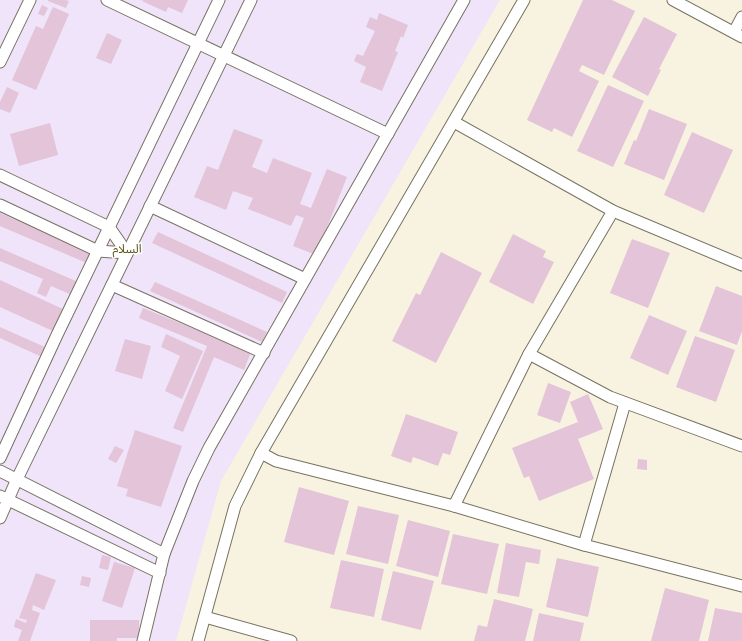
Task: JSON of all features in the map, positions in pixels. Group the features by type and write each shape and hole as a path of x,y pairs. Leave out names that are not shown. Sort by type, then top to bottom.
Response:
{"street":[{"path":"0,62 30,0"},
{"path":"108,0 388,134"},
{"path":"0,458 109,227 219,0"},
{"path":"0,518 4,498 17,479 251,0"},
{"path":"142,641 164,554 193,481 209,448 464,0"},
{"path":"198,641 235,506 261,453 524,0"},
{"path":"673,0 738,34 742,17"},
{"path":"454,122 613,211 742,265"},
{"path":"0,175 109,227 127,253"},
{"path":"0,205 98,251 127,253"},
{"path":"150,206 305,279"},
{"path":"454,506 529,354 613,211"},
{"path":"112,285 264,352"},
{"path":"529,354 610,397 742,446"},
{"path":"584,545 625,403"},
{"path":"261,453 276,461 454,506 584,545 742,585"},
{"path":"0,470 164,554"},
{"path":"4,498 160,573"},
{"path":"205,617 291,641"}],"shaded area":[{"path":"0,0 500,0 221,481 176,641 0,641"}],"building":[{"path":"48,0 65,0 69,1 66,8"},
{"path":"188,0 182,13 168,7 166,12 142,1"},
{"path":"583,0 612,0 635,11 604,75 582,65 579,71 599,81 572,137 554,128 552,132 527,120"},
{"path":"42,5 48,8 44,16 38,14"},
{"path":"53,7 69,14 36,90 12,80 36,26 43,29"},
{"path":"379,13 408,25 403,38 401,36 395,51 398,52 382,91 360,82 366,67 354,61 357,54 363,56 375,31 366,27 370,17 377,20"},
{"path":"644,17 677,34 659,69 661,70 648,96 612,77"},
{"path":"107,33 122,40 111,64 96,58"},
{"path":"608,85 644,101 613,167 577,151"},
{"path":"7,87 19,93 10,113 0,109 0,102"},
{"path":"649,109 687,124 664,180 624,164 634,140 636,141"},
{"path":"50,123 58,155 19,166 10,134"},
{"path":"234,129 263,140 252,167 267,173 273,158 312,173 300,204 311,208 327,169 347,177 316,255 293,246 304,218 296,215 291,226 248,209 253,198 233,191 226,210 194,197 207,166 218,170"},
{"path":"692,132 733,150 704,213 664,195"},
{"path":"0,213 93,253 89,264 0,226"},
{"path":"158,232 287,292 282,303 152,243"},
{"path":"513,234 546,251 543,257 554,262 533,304 489,282"},
{"path":"632,239 670,253 648,308 610,293"},
{"path":"0,248 78,282 72,295 51,286 46,297 37,293 43,279 0,261"},
{"path":"441,252 482,273 436,363 392,341 416,293 420,295"},
{"path":"0,280 65,310 55,332 0,307"},
{"path":"155,282 267,332 262,342 150,291"},
{"path":"716,286 742,296 742,331 737,345 699,331"},
{"path":"143,308 251,352 244,370 214,357 183,432 173,428 207,346 139,318"},
{"path":"649,315 687,331 668,375 630,358"},
{"path":"0,327 47,348 42,357 0,338"},
{"path":"166,334 203,351 182,399 165,391 180,356 161,347"},
{"path":"695,336 735,350 716,402 676,387"},
{"path":"125,339 151,346 142,379 115,371"},
{"path":"548,383 571,392 560,423 537,415"},
{"path":"588,394 603,429 578,439 594,479 539,501 529,476 524,478 512,448 578,422 570,402"},
{"path":"406,414 458,432 450,455 443,453 438,466 413,457 411,463 391,456"},
{"path":"135,430 182,446 161,507 126,496 128,489 117,486"},
{"path":"115,446 124,450 116,463 108,459"},
{"path":"638,459 647,460 647,470 637,469"},
{"path":"299,487 349,501 334,555 284,542"},
{"path":"358,506 399,515 388,564 346,554"},
{"path":"408,520 450,531 438,577 396,566"},
{"path":"453,534 499,544 487,594 441,584"},
{"path":"506,543 541,550 539,564 526,562 519,597 497,593"},
{"path":"102,555 111,557 108,570 99,568"},
{"path":"557,558 599,567 588,617 546,607"},
{"path":"341,560 384,569 374,617 330,608"},
{"path":"114,562 135,568 122,608 102,601"},
{"path":"393,571 434,581 421,630 381,620"},
{"path":"36,573 56,580 44,610 33,605 32,610 40,613 30,641 18,641 22,630 14,627 16,619 26,623 27,620 19,618"},
{"path":"82,576 91,578 89,587 80,585"},
{"path":"665,588 709,600 699,641 651,641"},
{"path":"494,599 533,609 525,641 474,641 478,625 487,627"},
{"path":"715,608 742,613 742,641 708,641"},
{"path":"539,613 584,623 580,641 533,641"},
{"path":"90,620 139,620 139,638 117,638 117,641 90,641"}],"district":[{"name":"السلام","path":"127,249"}]}
